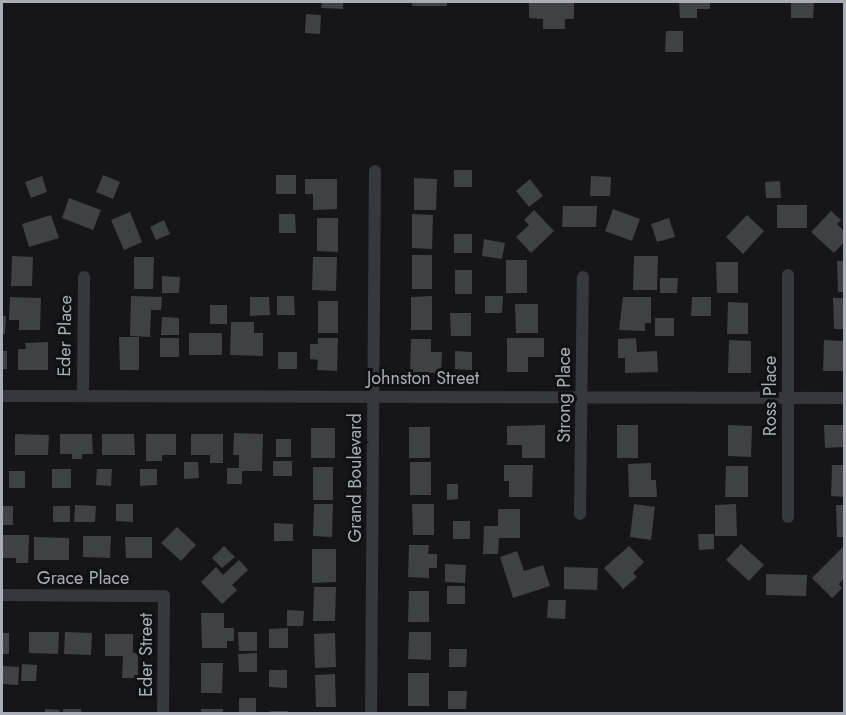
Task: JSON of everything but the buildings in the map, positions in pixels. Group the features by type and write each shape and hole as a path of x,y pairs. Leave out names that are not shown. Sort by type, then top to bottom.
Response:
{"street":[{"name":"Grand Boulevard","path":"371,714 375,171"},
{"name":"Ross Place","path":"788,275 788,517"},
{"name":"Eder Place","path":"83,396 84,277"},
{"name":"Strong Place","path":"580,514 582,277"},
{"name":"Johnston Street","path":"2,396 844,398"},
{"name":"Grace Place","path":"2,595 164,596"},
{"name":"Eder Street","path":"164,596 164,714"}]}
